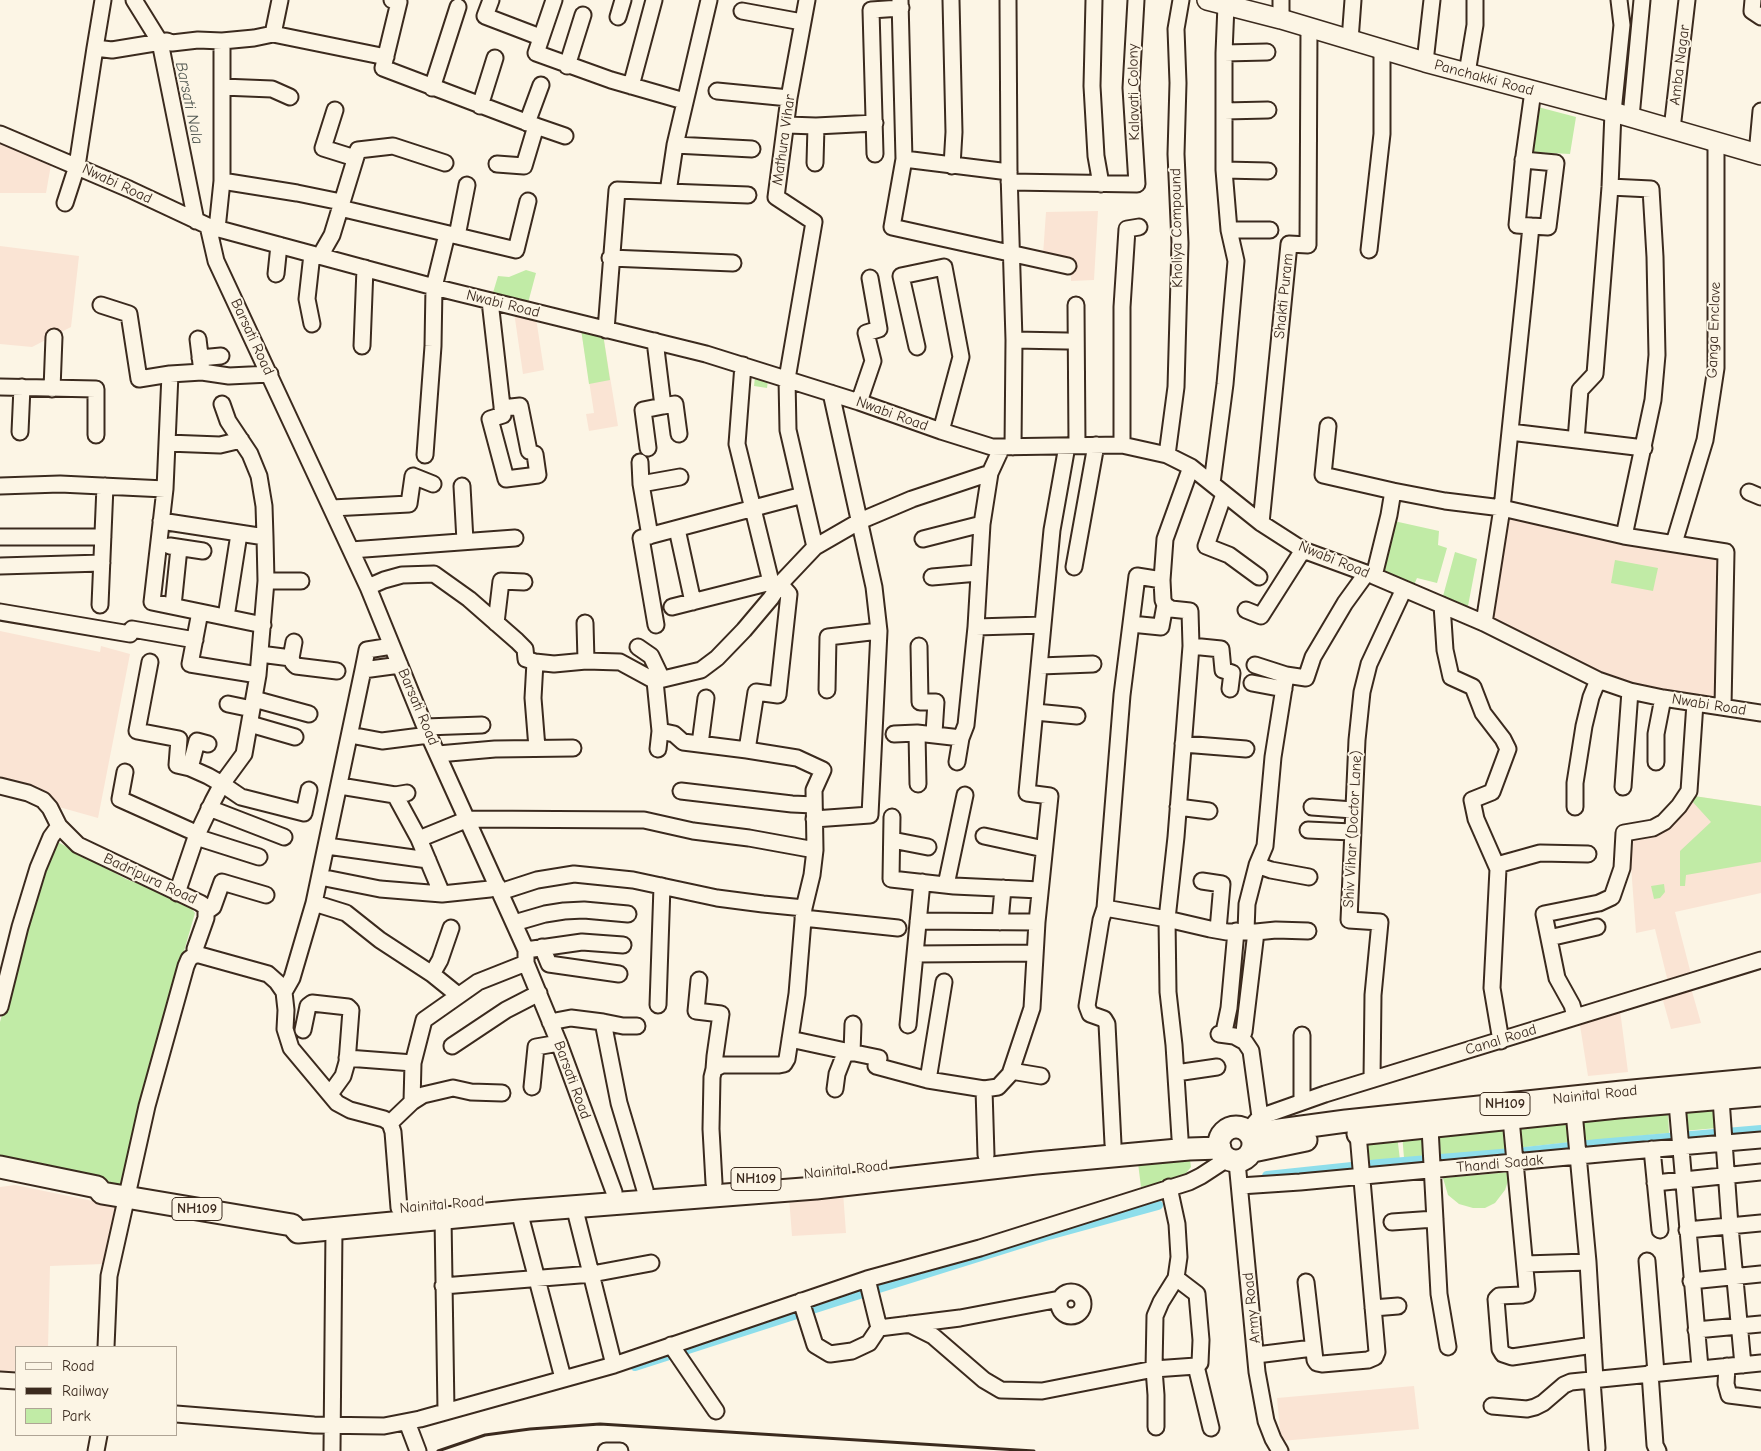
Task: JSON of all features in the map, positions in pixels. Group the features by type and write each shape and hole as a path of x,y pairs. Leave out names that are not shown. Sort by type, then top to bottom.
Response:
{"highway":[{"name":"Nainital Road","path":"292,1225 296,1220 399,1215 518,1205 574,1206 816,1188 964,1164 986,1155 1180,1138 1235,1143 1346,1121 1511,1119 1721,1099 1761,1085"},
{"name":"Nainital Road","path":"0,1167 97,1188 102,1193 292,1225 298,1232 334,1228 399,1215 443,1217 614,1192 1235,1143 1292,1142 1358,1134 1429,1120 1761,1085"},
{"name":"Nainital Road","path":"0,1178 96,1197 102,1193"}],"main road":[{"name":"Panchakki Road","path":"1207,0 1282,19 1425,62 1613,112 1759,154"}],"street":[{"path":"65,203 77,166 103,0"},
{"path":"134,0 163,42"},
{"path":"273,34 280,0"},
{"path":"392,0 399,2 383,68 480,106 565,136"},
{"path":"491,0 485,16 540,38"},
{"path":"554,0 536,53 567,66 684,101"},
{"path":"618,17 623,0"},
{"path":"631,86 654,0"},
{"path":"668,192 684,101 709,0"},
{"name":"Mathura Vihar","path":"787,379 814,222 776,197 789,98 807,0"},
{"path":"951,0 954,132 952,166"},
{"path":"957,762 961,738 966,725 976,627 982,524 990,473 1008,447 1014,340 1009,177 1008,0"},
{"path":"904,159 1009,177 1101,184 1096,156 1092,86 1094,0"},
{"name":"Kalavati Colony","path":"1101,184 1137,184 1131,88 1136,0"},
{"name":"Kholiya Compound","path":"1167,455 1176,378 1180,243 1176,154 1178,83 1176,29 1181,0"},
{"path":"1281,0 1282,19"},
{"path":"1350,40 1353,0"},
{"path":"1425,62 1432,0"},
{"path":"1468,73 1475,25 1475,0"},
{"path":"1576,440 1580,390 1595,374 1610,187 1613,112 1622,25 1619,0"},
{"path":"1631,117 1642,0"},
{"name":"Amba Nagar","path":"1672,129 1687,0"},
{"path":"1753,0 1752,11 1761,17"},
{"path":"875,154 871,10 900,4 904,159 892,226 1068,266"},
{"path":"1212,482 1225,384 1236,262 1229,230 1224,170 1226,5"},
{"path":"432,88 458,7"},
{"path":"742,10 802,22"},
{"path":"567,66 583,15"},
{"name":"Shakti Puram","path":"1261,523 1289,244 1308,245 1309,28"},
{"path":"95,48 112,50 163,42 222,41 273,34 386,57"},
{"path":"207,225 222,181 222,41"},
{"name":"Barsati Road","path":"163,42 216,260 368,587 427,731 514,923 614,1192"},
{"path":"1369,250 1382,134 1382,48"},
{"path":"1224,53 1267,52"},
{"path":"480,106 494,58"},
{"path":"497,164 524,166 541,85"},
{"path":"222,88 272,89 290,97"},
{"path":"718,91 789,98"},
{"path":"1523,160 1556,163 1548,227 1518,225 1523,160 1533,91"},
{"path":"336,110 323,148 355,158"},
{"path":"1224,111 1268,110"},
{"path":"1759,154 1761,111"},
{"path":"786,125 816,126 875,123"},
{"path":"815,163 816,126"},
{"name":"Nwabi Road","path":"0,134 77,166 207,225 434,287 743,365 992,447 1122,444 1167,455 1191,467 1261,523 1303,550 1370,575 1484,623 1598,680 1630,691 1662,698 1761,713"},
{"name":"Ganga Enclave","path":"1674,544 1705,440 1716,368 1716,142"},
{"path":"675,145 752,149"},
{"path":"312,324 307,299 316,255 332,236 358,150 393,146 445,163"},
{"path":"1224,170 1268,171"},
{"path":"222,181 297,193 452,235 516,250 528,201"},
{"path":"424,455 433,346 434,287 467,185"},
{"path":"1610,187 1651,189 1657,355 1654,400 1624,536"},
{"path":"606,330 610,258 617,190 748,196"},
{"path":"1122,444 1122,307 1127,229 1139,226"},
{"path":"1484,623 1502,508 1531,226"},
{"path":"1229,230 1270,230"},
{"path":"276,274 279,245"},
{"path":"610,258 733,263"},
{"path":"918,347 901,276 944,267 960,357 941,431"},
{"path":"362,346 365,268"},
{"path":"860,402 873,361 866,332 879,329 870,278"},
{"path":"490,301 502,408 503,415 490,419 506,479 538,475 520,406 502,408"},
{"path":"100,305 129,314 139,379 170,374 201,365 220,356"},
{"path":"790,1039 878,1058 876,1066 928,1080 984,1089 998,1087 1011,1071 1032,1008 1040,890 1050,796 1027,793 1052,530 1072,445 1076,305"},
{"path":"52,388 54,337"},
{"path":"198,339 201,365"},
{"path":"1014,340 1067,341"},
{"path":"655,342 663,406"},
{"path":"201,365 229,376 270,374"},
{"path":"743,365 740,380 737,444 753,509 776,583 789,594 778,695 756,692 747,750"},
{"path":"170,374 165,489 152,602 263,625"},
{"path":"787,379 788,430 816,547"},
{"path":"0,387 96,389 96,435"},
{"path":"20,432 22,387"},
{"path":"681,791 792,804 814,812 870,815 879,631 874,587 831,393"},
{"path":"177,893 197,835 209,808 222,784 244,754 258,676 263,625 266,581 264,506 258,476 250,454 228,421 222,404"},
{"path":"648,448 643,410 675,404 679,434"},
{"path":"1328,426 1323,475 1445,501 1502,508 1624,536 1726,552 1723,707"},
{"path":"1510,432 1644,448"},
{"path":"167,443 220,445 241,440"},
{"path":"1074,567 1096,445"},
{"path":"640,462 641,484 650,536"},
{"path":"1131,624 1161,627 1165,605 1162,580 1165,539 1191,467"},
{"path":"672,607 776,583 816,547 860,521 912,499 990,473"},
{"path":"332,508 409,504 413,476 433,484"},
{"path":"641,484 680,477"},
{"path":"0,486 60,484 165,489"},
{"path":"100,605 105,486"},
{"path":"462,486 465,541"},
{"path":"1252,683 1285,682 1306,678 1313,658 1345,603 1370,575 1389,515 1393,491"},
{"path":"1224,494 1206,546 1229,556 1259,577"},
{"path":"656,625 641,538 803,495"},
{"path":"161,521 265,537"},
{"path":"923,539 982,524"},
{"path":"677,529 693,602"},
{"path":"226,617 239,534"},
{"path":"0,537 103,537"},
{"path":"351,550 514,538"},
{"path":"159,545 203,551"},
{"path":"173,606 179,548"},
{"path":"1246,610 1261,616 1303,550"},
{"path":"0,566 102,564"},
{"path":"932,577 978,573"},
{"path":"368,587 402,575 434,574 469,599 496,622 525,649 526,659 554,664 586,661 620,662 658,680 701,670 717,658 771,598 776,583"},
{"path":"1113,1144 1107,1024 1104,1019 1090,1014 1086,1006 1101,920 1105,908 1122,695 1137,576 1162,580"},
{"path":"266,581 301,581"},
{"path":"496,622 500,581 524,582"},
{"name":"Shiv Vihar (Doctor Lane)","path":"1372,1079 1372,995 1380,922 1349,920 1357,740 1362,692 1369,664 1404,589"},
{"path":"1165,605 1171,609 1190,611 1191,646 1184,744 1167,919 1168,992 1180,1138"},
{"path":"1442,605 1445,650 1451,677 1473,687 1483,713 1503,739 1508,749 1492,792 1472,800 1476,820 1498,869 1492,988 1501,1041"},
{"path":"0,612 130,634 132,629 195,640"},
{"path":"200,612 190,664 258,676"},
{"path":"585,623 586,661"},
{"path":"976,627 1044,625"},
{"path":"827,690 828,637 879,631"},
{"path":"294,642 291,658 292,663 296,666 337,671"},
{"path":"284,992 292,978 314,903 367,650 392,646"},
{"path":"919,646 920,702 936,702 934,733"},
{"path":"1191,646 1221,649 1223,670 1232,673 1230,689"},
{"path":"638,647 651,656 658,680 660,731 658,749"},
{"path":"260,654 291,658"},
{"path":"150,662 138,731 179,739 177,765 190,768 222,784 241,797 304,813 309,790"},
{"path":"535,662 533,698 537,748"},
{"path":"1040,666 1093,664"},
{"path":"363,670 400,665"},
{"path":"1255,665 1285,682"},
{"path":"1575,807 1575,783 1584,726 1598,680"},
{"path":"1244,1032 1248,904 1257,865 1265,846 1273,757 1285,682"},
{"path":"1623,787 1630,691"},
{"path":"700,744 706,698"},
{"path":"1656,762 1656,734 1662,698"},
{"path":"1575,1016 1572,1005 1557,978 1544,914 1600,902 1612,897 1622,868 1624,833 1653,828 1664,822 1690,791 1695,703"},
{"path":"228,704 252,711 309,714"},
{"path":"252,711 295,737"},
{"path":"1035,712 1077,716"},
{"path":"350,735 382,741 427,731 482,725"},
{"path":"660,731 674,734 683,742 797,758 823,770 814,790 815,850 812,875 803,913 797,994 784,1064 722,1065 714,1068"},
{"path":"917,733 918,784"},
{"path":"894,734 934,733 961,738"},
{"path":"190,768 197,741 208,744"},
{"path":"1184,744 1246,749"},
{"path":"438,754 463,751 573,748"},
{"path":"125,772 120,799 197,835 259,857"},
{"name":"Badripura Road","path":"0,786 28,793 42,800 50,808 60,826 78,845 206,907 206,918 195,949 196,954 189,959 178,992 147,1106 109,1276 106,1346"},
{"path":"340,786 401,794 442,894"},
{"path":"946,885 965,795"},
{"path":"1178,807 1208,811"},
{"path":"1312,807 1353,810"},
{"path":"209,808 284,837"},
{"path":"892,817 891,879 946,885 1040,890"},
{"path":"419,838 468,819 644,820 693,831 749,838 815,850"},
{"path":"0,1007 20,927 38,868 51,837 60,826"},
{"path":"1308,830 1352,832"},
{"path":"984,836 1044,849"},
{"path":"892,840 928,847"},
{"path":"327,846 428,860"},
{"path":"1497,865 1540,853 1588,854"},
{"path":"1257,865 1271,870 1309,877"},
{"path":"320,877 380,888 442,894 499,888 574,874 632,880 717,898 763,904 803,913 898,928"},
{"path":"1202,881 1222,884 1218,930"},
{"path":"206,912 213,907 222,882 266,895"},
{"path":"908,1025 922,882"},
{"path":"658,1005 662,886"},
{"path":"1000,922 1003,888"},
{"path":"314,903 346,912 380,940 432,974 458,996"},
{"path":"1105,908 1218,930 1308,931"},
{"path":"514,923 564,911 584,910 628,914"},
{"path":"918,922 1038,922"},
{"path":"1548,938 1597,927"},
{"path":"432,974 443,953 451,928"},
{"path":"1201,1176 1204,1164 1235,1143 1251,1051 1245,1042 1222,1030 1229,1008 1246,931"},
{"path":"412,1102 413,1062 424,1020 478,982 542,947 582,942 623,945"},
{"path":"542,947 549,964 619,974"},
{"path":"915,954 1035,953"},
{"path":"196,954 268,974 284,992 286,1010 285,1030 291,1048 337,1102 350,1110 384,1119 390,1123 393,1132 399,1215"},
{"name":"Canal Road","path":"178,1414 314,1425 384,1426 406,1422 614,1365 869,1287 980,1248 1201,1176 1235,1143 1302,1102 1761,960"},
{"path":"699,980 696,1011 721,1014 711,1094 714,1183"},
{"path":"928,1080 944,982"},
{"path":"452,1046 506,1010 539,993"},
{"path":"303,1030 308,1006 312,1003 350,1008 351,1010 344,1076 330,1094"},
{"path":"550,1022 571,1018 623,1026 636,1026"},
{"path":"603,1022 619,1103 645,1190"},
{"path":"851,1052 853,1024"},
{"path":"1302,1036 1302,1102"},
{"path":"532,1087 536,1047 559,1043"},
{"path":"834,1088 844,1056 851,1052"},
{"path":"347,1058 413,1062"},
{"path":"1176,1073 1218,1068"},
{"path":"1011,1071 1041,1076"},
{"path":"390,1123 412,1102 423,1095 454,1088 471,1092 502,1093"},
{"path":"984,1089 986,1155"},
{"path":"1721,1099 1734,1277 1743,1365"},
{"path":"1677,1103 1700,1368"},
{"path":"1574,1112 1588,1262 1597,1448"},
{"path":"1511,1119 1525,1264 1526,1294 1499,1296 1496,1299 1500,1349 1503,1354 1512,1357 1593,1345"},
{"path":"1429,1120 1439,1294 1448,1347"},
{"path":"1306,1282 1314,1360 1317,1363 1368,1360 1375,1357 1377,1352 1374,1308 1358,1134"},
{"name":"Thandi Sadak","path":"1240,1186 1360,1170 1432,1163 1578,1150 1652,1149 1680,1140 1723,1137 1761,1140"},
{"name":"Army Road","path":"1235,1143 1257,1372 1266,1420 1280,1451"},
{"path":"1652,1149 1660,1230"},
{"path":"1655,1183 1761,1172"},
{"path":"1156,1427 1155,1316 1161,1302 1176,1278 1179,1257 1176,1224 1169,1187"},
{"path":"518,1205 563,1378"},
{"path":"574,1206 614,1365"},
{"path":"443,1217 446,1411"},
{"path":"1392,1222 1436,1219"},
{"path":"1687,1230 1761,1223"},
{"path":"332,1451 334,1424 334,1228"},
{"path":"1647,1261 1655,1445 1658,1451"},
{"path":"1525,1264 1588,1262"},
{"path":"443,1286 537,1280 592,1274 651,1263"},
{"path":"1691,1281 1761,1274"},
{"path":"910,1324 933,1336 984,1380 1001,1390 1042,1391 1154,1369 1196,1366 1200,1363 1201,1340 1197,1294 1176,1278"},
{"path":"803,1308 815,1345 830,1354 852,1351 869,1343 879,1328 869,1287"},
{"path":"879,1328 960,1318 1060,1299"},
{"path":"1374,1308 1398,1306"},
{"path":"1696,1330 1761,1324"},
{"path":"671,1346 716,1411"},
{"path":"1256,1355 1313,1348"},
{"path":"1492,1406 1527,1409 1535,1407 1543,1403 1564,1384 1570,1382 1761,1363"},
{"path":"1196,1366 1211,1428"},
{"path":"1727,1366 1726,1384 1729,1395 1761,1399"},
{"path":"0,1380 15,1381"},
{"path":"406,1422 418,1451"},
{"path":"96,1451 99,1436"},
{"path":"606,1451 620,1451"}],"shaded area":[{"path":"0,139 52,159 46,193 0,193"},
{"path":"1098,211 1094,280 1071,281 1071,264 1043,255 1046,212"},
{"path":"0,246 79,256 71,327 32,347 0,344"},
{"path":"514,312 536,318 544,370 523,374"},
{"path":"581,329 603,334 618,426 589,431 586,414 594,413"},
{"path":"1506,513 1724,555 1717,699 1655,690 1611,676 1488,619"},
{"path":"0,631 100,652 101,646 130,654 98,818 59,807 50,798 0,780"},
{"path":"1694,796 1761,806 1761,893 1675,912 1691,974 1668,982 1655,929 1636,933 1629,839 1658,835"},
{"path":"1691,988 1701,1023 1671,1029 1662,997"},
{"path":"1620,1010 1628,1072 1588,1076 1579,1019"},
{"path":"15,1185 117,1206 103,1264 50,1266 48,1346 15,1346 15,1371 0,1372 0,1187"},
{"path":"843,1192 846,1233 792,1236 789,1197"},
{"path":"1414,1386 1419,1429 1281,1441 1277,1398"}],"green space":[{"path":"1538,107 1576,117 1570,154 1532,152"},
{"path":"526,270 536,273 528,303 492,296 498,276 509,277"},
{"path":"581,329 603,334 610,380 589,384"},
{"path":"755,377 768,380 767,388 754,386"},
{"path":"1394,521 1439,531 1438,545 1447,548 1437,583 1417,578 1414,585 1382,570"},
{"path":"1455,552 1477,559 1468,606 1443,596"},
{"path":"1615,560 1658,568 1653,591 1611,583"},
{"path":"1694,796 1761,806 1761,862 1686,875 1685,886 1680,886 1680,851 1711,822 1690,799"},
{"path":"56,841 126,879 187,903 195,913 161,1031 124,1186 0,1160 0,1022 28,920"},
{"path":"1664,884 1665,892 1660,898 1654,899 1651,886"},
{"path":"1715,1107 1717,1128 1683,1131 1681,1110"},
{"path":"1668,1111 1669,1133 1585,1141 1583,1118"},
{"path":"1570,1118 1572,1142 1517,1148 1515,1124"},
{"path":"1502,1125 1505,1150 1441,1156 1439,1132"},
{"path":"1427,1131 1429,1157 1404,1158 1402,1134"},
{"path":"1397,1135 1400,1160 1364,1163 1361,1138"},
{"path":"1190,1159 1191,1167 1182,1178 1141,1187 1138,1163"},
{"path":"1511,1172 1505,1190 1495,1203 1485,1208 1473,1208 1459,1204 1448,1195 1443,1178"}],"waterway":[{"path":"1267,1176 1761,1130"},
{"path":"635,1366 1045,1236 1158,1205"}],"railway":[{"path":"438,1451 485,1435 530,1429 600,1424 1034,1451"}],"water label":[{"name":"Barsati Nala","path":"189,103"}]}
